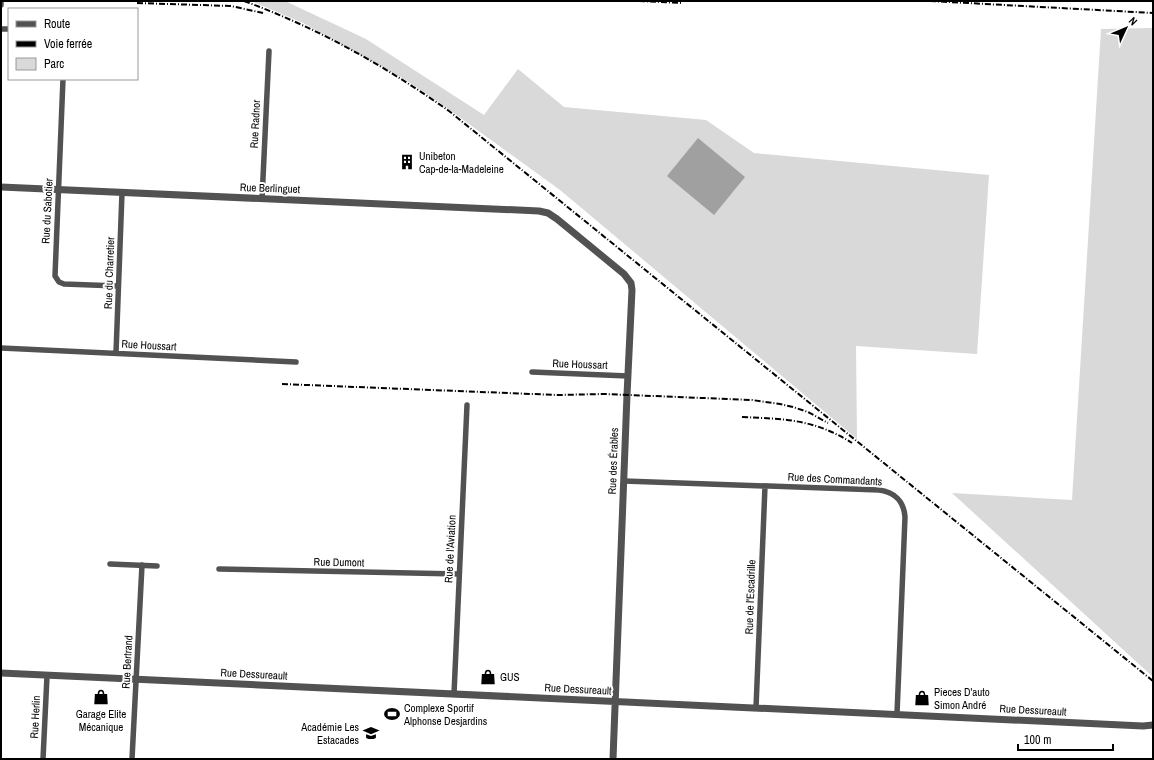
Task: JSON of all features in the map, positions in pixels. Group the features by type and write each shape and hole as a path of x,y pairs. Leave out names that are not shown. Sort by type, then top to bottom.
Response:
{"street":[{"name":"Rue Radnor","path":"262,199 269,50"},
{"name":"Rue du Sabotier","path":"63,80 55,278 64,284 118,286"},
{"name":"Rue Berlinguet","path":"1,187 539,211"},
{"name":"Rue du Charretier","path":"116,354 122,193"},
{"name":"Rue des Érables","path":"539,211 548,213 560,221 616,267 631,283 632,290 612,759"},
{"name":"Rue Houssart","path":"1,348 296,362"},
{"name":"Rue Houssart","path":"532,372 628,376"},
{"name":"Rue de l'Aviation","path":"454,694 467,405"},
{"name":"Rue des Commandants","path":"624,481 880,490 892,493 901,502 905,517 897,714"},
{"name":"Rue de l'Escadrille","path":"756,708 765,486"},
{"path":"110,564 157,566"},
{"name":"Rue Bertrand","path":"132,759 142,566"},
{"name":"Rue Dumont","path":"219,569 459,574"},
{"name":"Rue Dessureault","path":"1,674 1142,726 1153,725"},
{"name":"Rue Herlin","path":"43,759 47,676"}],"green space":[{"path":"251,1 285,1 366,39 484,115 518,69 564,107 706,120 754,153 989,175 977,354 856,346 857,439 560,190 440,103 404,79 303,23"},
{"path":"1153,28 1153,677 952,493 1072,500 1101,29"}],"shaded area":[{"path":"698,138 745,177 714,215 667,176"}],"railway":[{"path":"244,1 298,23 350,49 425,94 449,111 1153,681"},
{"path":"639,1 683,3"},
{"path":"930,1 1153,13"},
{"path":"137,3 231,6 263,13"},
{"path":"282,384 557,395 604,394 752,400 793,407 808,412 828,423"},
{"path":"742,417 786,420 812,425 825,429 852,443"}],"place":[{"name":"Unibeton Cap-de-la-Madeleine","path":"407,162"},
{"name":"GUS","path":"488,677"},
{"name":"Garage Elite Mécanique","path":"101,697"},
{"name":"Pieces D'auto Simon André","path":"922,698"},
{"name":"Complexe Sportif Alphonse Desjardins","path":"392,714"},
{"name":"Académie Les Estacades","path":"371,733"}]}
